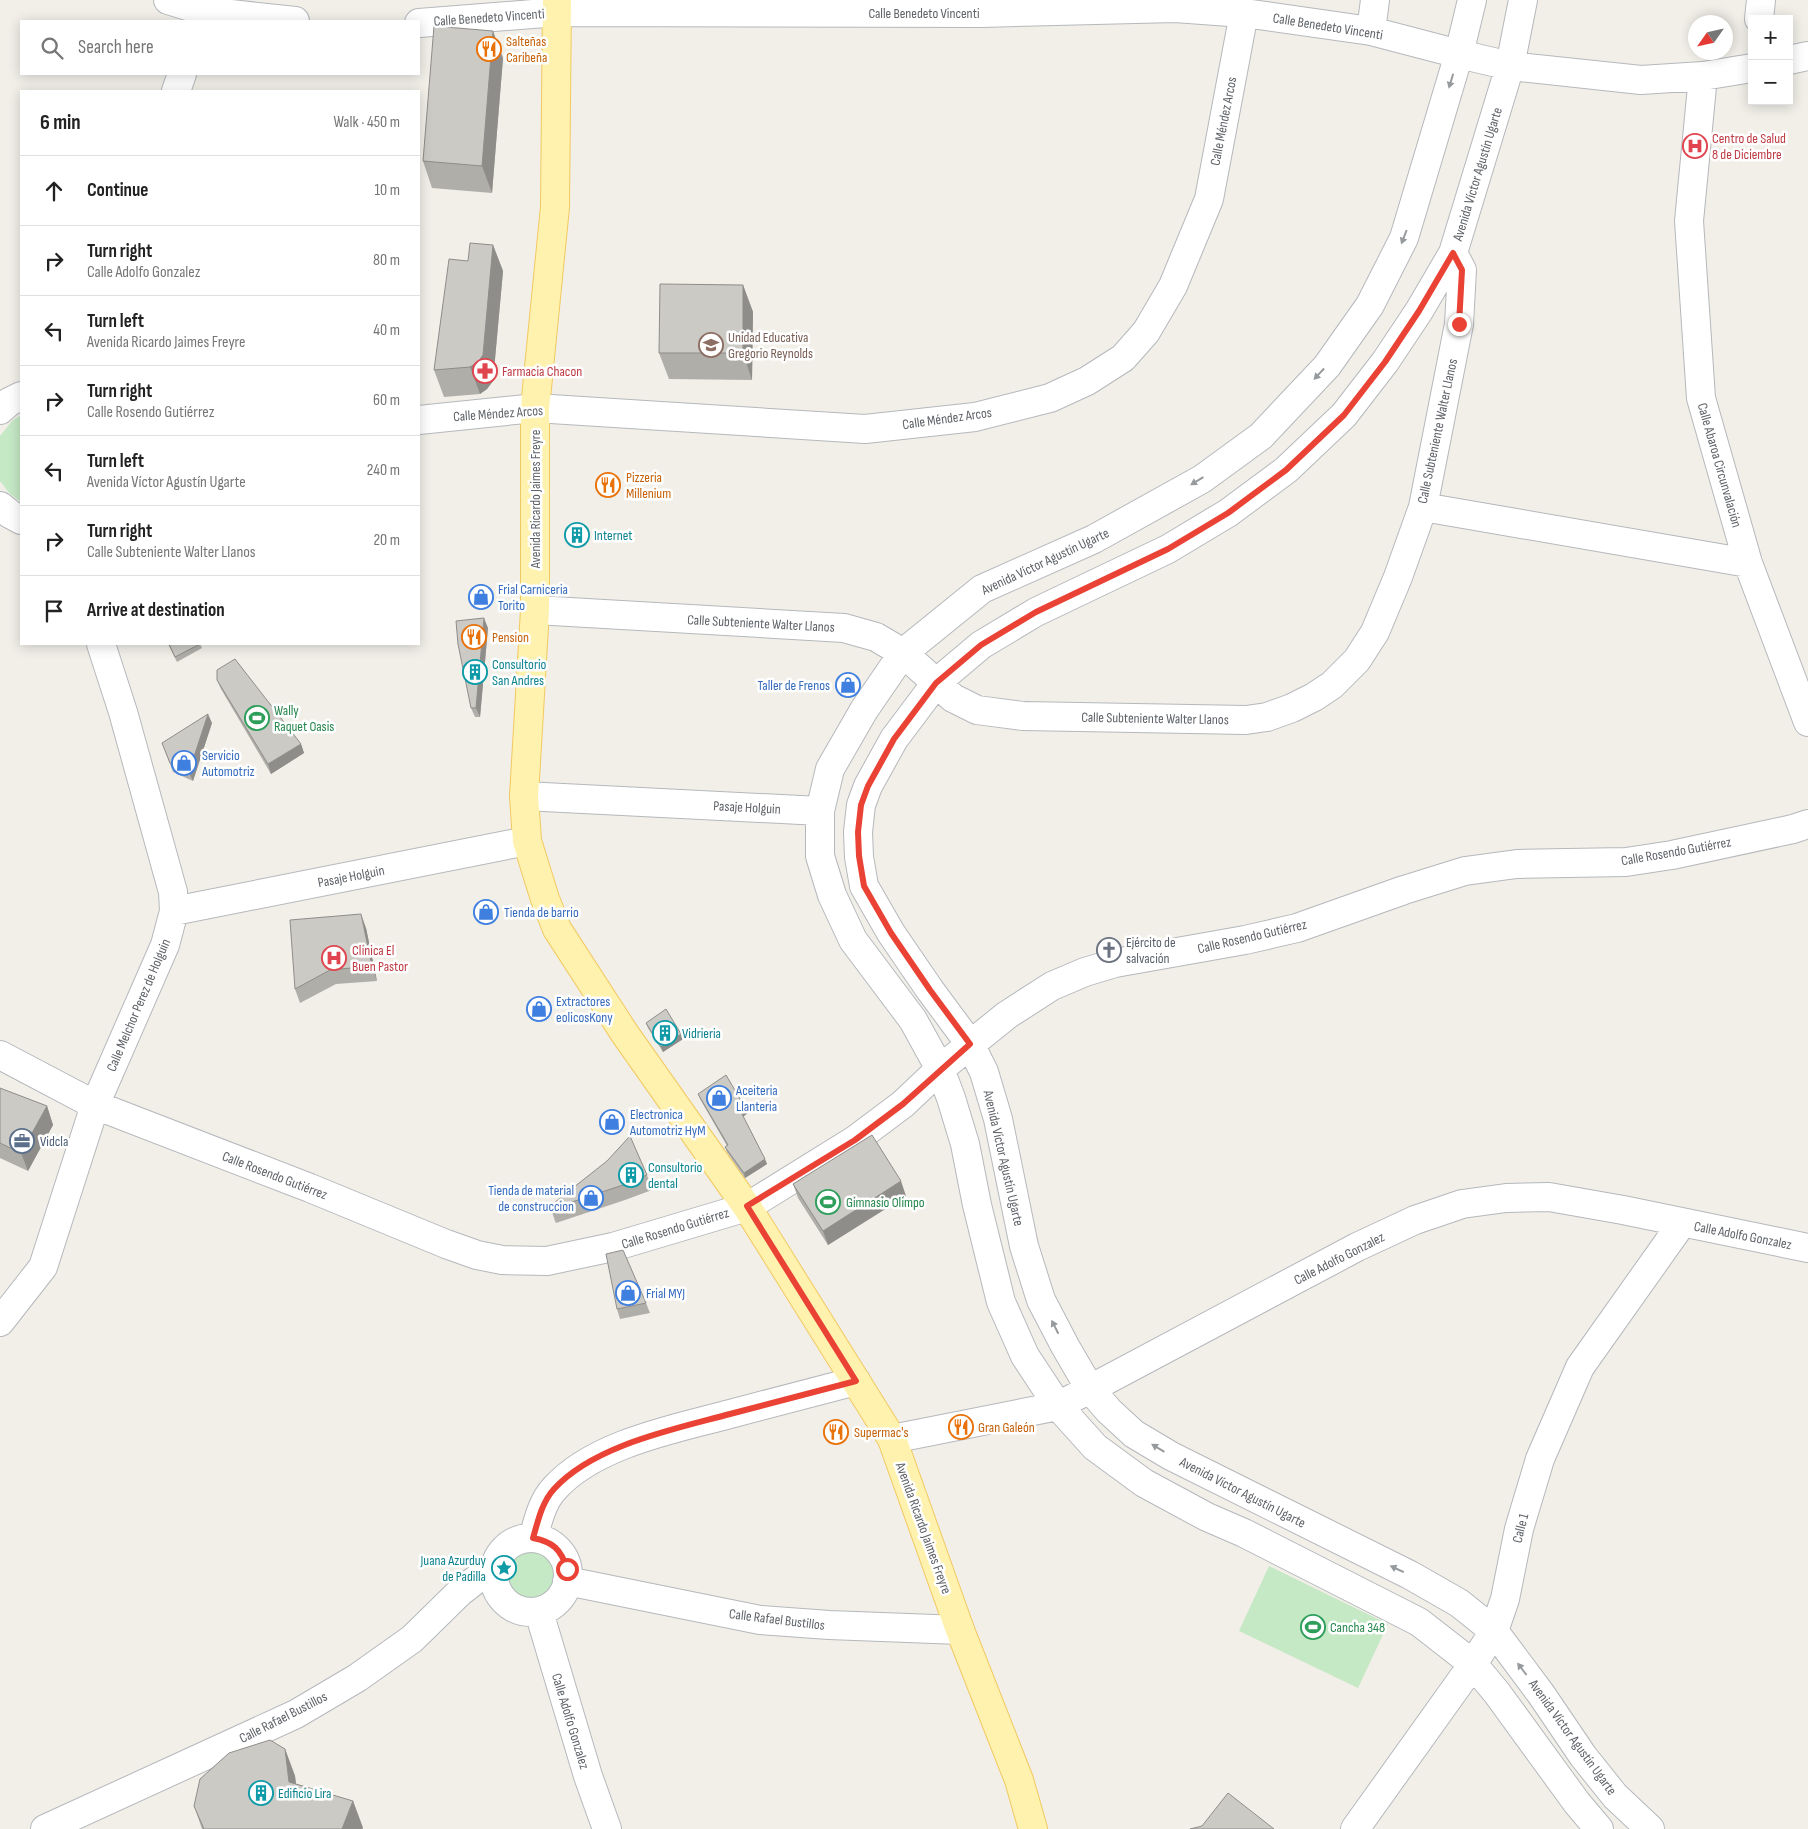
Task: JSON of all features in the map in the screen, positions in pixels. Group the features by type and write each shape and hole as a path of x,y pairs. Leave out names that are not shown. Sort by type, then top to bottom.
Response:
{"main road":[{"name":"Avenida Ricardo Jaimes Freyre","path":"557,6 555,207 535,408 534,610 524,796 527,841 544,899 557,929 624,1034 747,1206 892,1439 960,1630 1019,1780 1032,1829"}],"street":[{"path":"168,0 202,16 284,20"},
{"path":"1371,31 1375,0"},
{"name":"Avenida Víctor Agustín Ugarte","path":"1472,0 1404,238 1370,305 1327,366 1261,436 1202,479 1094,539 982,589 904,653 864,710 830,769 820,811 820,856 832,895 853,940 913,1020 940,1070 965,1144 977,1205 1001,1302 1025,1356 1058,1406 1095,1447 1144,1483 1207,1517 1244,1533 1419,1622 1473,1664 1497,1693 1577,1803 1599,1829"},
{"name":"Avenida Víctor Agustín Ugarte","path":"1523,0 1510,66 1453,253 1419,311 1385,362 1344,415 1286,470 1228,513 1168,549 1036,612 981,645 936,683 894,739 868,786 861,805 858,832 859,856 864,886 891,933 970,1044 984,1072 998,1119 1024,1246 1041,1300 1090,1389 1109,1411 1134,1434 1171,1456 1410,1575 1459,1603 1494,1631 1541,1694 1583,1756 1615,1796 1650,1829"},
{"path":"1759,15 1761,0"},
{"name":"Calle Benedeto Vincenti","path":"420,23 557,6 1175,8 1244,13 1371,31 1510,66 1641,80 1703,76 1748,69"},
{"name":"Calle Méndez Arcos","path":"420,420 535,408 865,430 975,417 1050,398 1087,381 1123,358 1146,332 1172,286 1209,199 1244,13"},
{"path":"1793,59 1808,56"},
{"path":"176,90 182,75"},
{"name":"Calle Abaroa Circunvalación","path":"1703,76 1689,221 1701,398 1748,563 1808,722"},
{"name":"Calle Subteniente Walter Llanos","path":"534,610 844,628 876,636 904,653 953,698 977,710 1023,716 1246,720 1267,717 1292,708 1332,685 1357,660 1375,632 1398,577 1422,507 1459,324 1462,270 1453,253"},
{"path":"0,410 9,402 20,396"},
{"path":"0,506 20,519"},
{"path":"1422,507 1748,563"},
{"name":"Calle Melchor Perez de Holguin","path":"0,1322 43,1266 95,1105 165,945 174,911 173,892 123,712 101,645"},
{"name":"Pasaje Holguin","path":"524,796 820,811"},
{"name":"Calle Rosendo Gutiérrez","path":"0,1055 95,1105 310,1188 446,1244 502,1260 546,1261 603,1249 747,1206 855,1140 903,1104 970,1044 1008,1014 1052,986 1115,962 1244,940 1296,928 1465,871 1517,864 1626,862 1672,855 1793,829 1808,824"},
{"name":"Pasaje Holguin","path":"174,911 527,841"},
{"name":"Calle Adolfo Gonzalez","path":"892,1439 1058,1406 1357,1247 1415,1220 1462,1204 1506,1198 1549,1197 1623,1210 1808,1248"},
{"name":"Calle 1","path":"1355,1829 1473,1664 1494,1631 1504,1599 1519,1529 1540,1459 1580,1367 1682,1223"},
{"path":"533,1538 542,1508 553,1490 570,1474 600,1455 646,1437 856,1381"},
{"path":"523,1538 533,1538 545,1540 556,1547 564,1557 568,1581 558,1601 549,1608 539,1612 528,1612 508,1604 495,1586 494,1576 495,1565 499,1555 506,1547 523,1538"},
{"name":"Calle Rafael Bustillos","path":"45,1829 296,1714 357,1678 412,1640 460,1592 495,1565"},
{"name":"Calle Rafael Bustillos","path":"568,1581 760,1620 829,1626 960,1630"},
{"name":"Calle Adolfo Gonzalez","path":"539,1612 588,1776 607,1829"}],"green space":[{"path":"20,416 20,501 10,494 0,481 0,436 12,421"},
{"path":"532,1546 547,1551 555,1559 560,1574 555,1589 547,1597 532,1602 517,1597 509,1589 504,1574 509,1559 517,1551"},
{"name":"Cancha 348","path":"1269,1566 1388,1624 1358,1688 1239,1631"}],"building":[{"path":"434,26 493,31 482,166 423,161"},
{"path":"470,243 493,245 483,355 478,362 470,367 434,370 449,259 468,261"},
{"path":"660,284 743,285 743,353 659,353"},
{"path":"484,618 476,708 471,708 458,644 456,621"},
{"path":"169,645 198,645 175,657"},
{"name":"Wally Raquet Oasis","path":"235,659 301,744 268,764 217,680 217,670"},
{"path":"208,714 189,772 170,763 162,743"},
{"name":"Clinica El Buen Pastor","path":"361,914 372,966 330,970 295,989 290,920"},
{"name":"Vidrieria","path":"666,1009 681,1034 661,1047 646,1023"},
{"path":"726,1075 746,1109 741,1112 765,1159 744,1173 725,1147 728,1145 698,1094"},
{"path":"0,1088 47,1106 21,1153 0,1143"},
{"path":"872,1135 901,1181 823,1231 793,1184"},
{"path":"630,1136 647,1175 551,1209 550,1206 607,1161"},
{"name":"Frial MYJ","path":"623,1250 646,1303 617,1309 606,1254"},
{"path":"270,1740 285,1749 289,1782 353,1801 342,1829 204,1829 194,1806 200,1779 229,1753"},
{"path":"1228,1793 1274,1829 1190,1829 1202,1826"}],"place":[{"name":"Salteñas Caribeña","path":"489,49"},
{"name":"Centro de Salud 8 de Diciembre","path":"1695,146"},
{"name":"Unidad Educativa Gregorio Reynolds","path":"711,345"},
{"name":"Farmacia Chacon","path":"485,371"},
{"name":"Pizzeria Millenium","path":"608,485"},
{"name":"Internet","path":"577,535"},
{"name":"Frial Carniceria Torito","path":"481,597"},
{"name":"Pension","path":"474,637"},
{"name":"Consultorio San Andres","path":"475,672"},
{"name":"Taller de Frenos","path":"848,685"},
{"name":"Wally Raquet Oasis","path":"257,718"},
{"name":"Servicio Automotriz","path":"184,763"},
{"name":"Tienda de barrio","path":"486,912"},
{"name":"Ejército de salvación","path":"1109,950"},
{"name":"Clinica El Buen Pastor","path":"334,958"},
{"name":"Extractores eolicosKony","path":"539,1009"},
{"name":"Vidrieria","path":"665,1033"},
{"name":"Aceiteria Llanteria","path":"719,1098"},
{"name":"Electronica Automotriz HyM","path":"612,1122"},
{"name":"Vidcla","path":"22,1141"},
{"name":"Consultorio dental","path":"631,1175"},
{"name":"Tienda de material de construccion","path":"591,1198"},
{"name":"Gimnasio Olimpo","path":"828,1202"},
{"name":"Frial MYJ","path":"628,1293"},
{"name":"Gran Galeón","path":"961,1427"},
{"name":"Supermac's","path":"836,1432"},
{"name":"Juana Azurduy de Padilla","path":"504,1568"},
{"name":"Cancha 348","path":"1313,1627"},
{"name":"Edificio Lira","path":"261,1793"}],"route":[{"path":"567,1569 564,1557 556,1547 545,1540 533,1538 542,1508 553,1490 570,1474 600,1455 638,1440 856,1381 747,1206 855,1140 903,1104 970,1044 891,933 864,886 859,856 858,832 861,805 868,786 894,739 936,683 981,645 1036,612 1168,549 1228,513 1286,470 1344,415 1385,362 1419,311 1453,253 1462,270 1459,324"}]}
